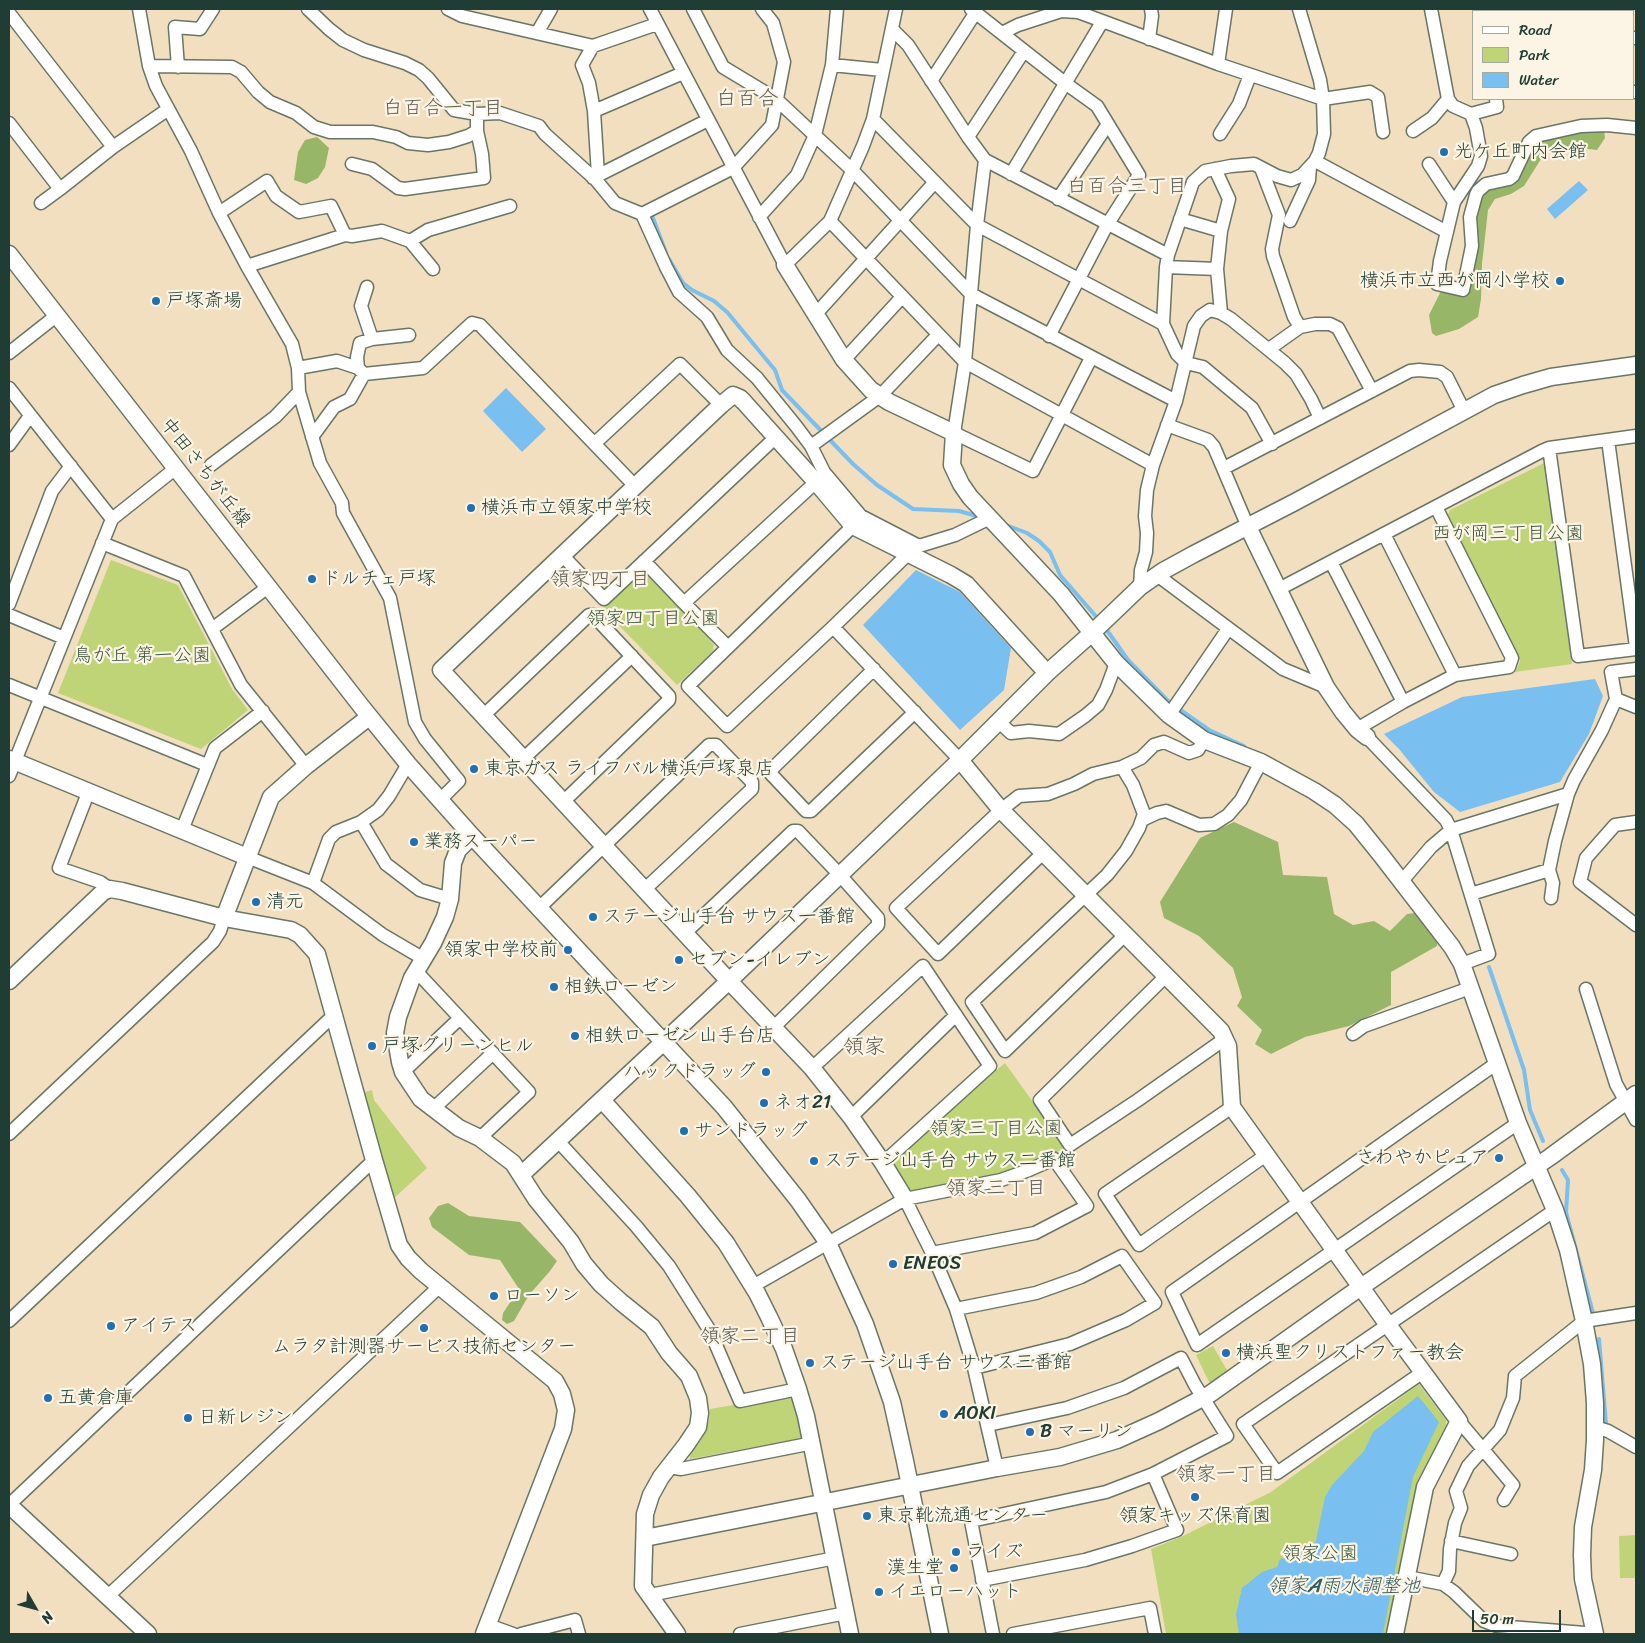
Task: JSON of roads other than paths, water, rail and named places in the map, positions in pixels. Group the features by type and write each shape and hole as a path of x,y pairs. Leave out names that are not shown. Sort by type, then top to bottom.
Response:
{"street":[{"path":"139,9 149,66 156,86 167,110 191,151 219,213 292,344 298,368 299,392 320,463 342,503 343,513 390,598 415,722 424,739 459,781 440,800"},
{"path":"178,67 175,27 200,29 213,9"},
{"path":"308,9 343,40 364,50 405,62 419,70 428,78 454,110 477,114 500,113 539,126 545,134 595,176 615,204 642,214 679,292 707,317 728,350 757,378 811,446 824,472 861,516 919,546 956,535 990,518"},
{"path":"448,9 593,46 657,24"},
{"path":"537,33 551,9"},
{"path":"650,9 785,265 844,360 871,390 1033,471 1091,358"},
{"path":"693,9 723,67 776,99 852,170 971,294 1176,401"},
{"path":"759,217 797,175 815,135 832,65 837,9"},
{"path":"785,265 830,221 873,119 896,9"},
{"path":"1149,39 1151,9"},
{"path":"1218,64 1226,9"},
{"path":"1272,444 1252,408 1203,367 1186,362 1177,354 1163,324 1167,261 1193,182 1205,172 1215,169 1254,164 1291,180 1302,175 1319,153 1324,134 1323,99 1320,80 1299,9"},
{"path":"1431,9 1448,99 1453,106 1471,114 1497,107 1496,100"},
{"path":"1002,33 1018,25 1061,10 1078,12 1218,64 1323,99 1370,92 1378,97 1383,132"},
{"path":"642,214 733,168 772,125 784,62 773,23 767,11"},
{"path":"931,81 974,11 1096,106 1139,175 1107,225 1049,336"},
{"path":"9,13 113,147"},
{"path":"1011,174 1102,22"},
{"path":"893,30 908,45 985,160 1107,225 1167,261 1217,269"},
{"path":"593,46 582,65 589,83 594,112 595,176"},
{"path":"968,137 1024,51"},
{"path":"832,65 882,70"},
{"path":"149,66 232,67 241,72 258,92 270,102 296,113 314,127 330,132 373,132 408,143 428,145 449,142 477,131"},
{"path":"594,112 683,73"},
{"path":"1220,134 1239,104 1250,75"},
{"path":"1413,131 1432,118 1448,99"},
{"path":"41,203 113,147 167,110"},
{"path":"352,164 372,169 398,188 404,189 484,178 482,154 477,131 477,114"},
{"path":"1471,114 1482,156 1478,166 1454,202 1440,261 1437,284 1463,290 1472,246 1470,217 1478,191 1486,184 1513,176 1528,142 1536,136 1581,126 1607,125 1636,128"},
{"path":"873,119 977,225 1163,324"},
{"path":"595,176 708,120"},
{"path":"9,123 60,189"},
{"path":"1058,199 1108,124"},
{"path":"985,160 977,225 965,362 954,433 952,465 966,491 1061,594 1116,663 1169,715 1204,740 1261,762 1314,791 1335,805 1356,824 1402,881 1452,947 1462,964 1518,1123 1555,1210 1568,1250 1592,1364 1595,1403 1593,1470 1583,1527 1582,1555 1583,1579 1595,1633 1498,1630 1484,1621 1443,1584 1407,1577"},
{"path":"1290,221 1309,180 1312,164"},
{"path":"1312,164 1447,232"},
{"path":"1429,164 1454,202"},
{"path":"1261,168 1279,215 1272,249 1273,256 1294,316 1300,327"},
{"path":"1215,169 1229,199 1221,230 1217,269 1220,313"},
{"path":"219,213 267,181 276,196 299,212 331,206 345,235"},
{"path":"815,315 935,182"},
{"path":"410,241 428,230 510,206"},
{"path":"1180,219 1221,230"},
{"path":"830,221 965,362 1153,465"},
{"path":"247,266 345,235 352,236 382,231 410,241 433,269"},
{"name":"中田さちが丘線","path":"9,254 408,764 472,836 724,1107 793,1193 828,1243 865,1324 892,1402 940,1634"},
{"path":"367,287 361,306 372,338"},
{"path":"844,360 902,297"},
{"path":"1140,587 1146,542 1145,516 1153,465 1176,401 1194,326 1201,316 1210,310 1220,313 1269,349 1296,374 1320,418"},
{"path":"9,353 56,316"},
{"path":"298,368 337,361 361,371 423,368 466,327 472,323 480,325 635,486"},
{"path":"1269,349 1300,327 1330,324 1338,328 1372,392"},
{"path":"811,446 880,396 938,334"},
{"path":"312,437 334,407 350,399 361,371 356,357 360,344 372,338 409,335"},
{"path":"595,443 680,364 721,405"},
{"path":"521,1175 729,981 960,760 1047,673 1140,587 1194,554 1464,411 1502,393 1552,377 1636,365"},
{"path":"1224,468 1410,371 1440,372 1447,377 1464,411"},
{"path":"9,388 112,519"},
{"path":"211,464 275,417 299,392"},
{"path":"997,1468 974,1368 956,1308 932,1253 905,1199 851,1117 812,1068 440,670 561,554 733,395 740,398 776,437 853,526 966,584 1047,673"},
{"path":"9,445 30,416"},
{"path":"1167,425 1208,440 1214,447 1248,527 1326,687 1343,712 1389,759 1422,798 1446,820 1451,830 1489,954 1462,964"},
{"path":"1279,589 1549,448 1636,436"},
{"path":"561,554 604,599 776,437"},
{"path":"1549,448 1578,656 1636,648 1608,440"},
{"path":"9,604 52,491 71,466"},
{"path":"176,468 112,519 11,766 88,793 313,883 383,935 420,965 459,1019 529,1092 480,1138"},
{"path":"684,603 816,482"},
{"path":"1362,733 1403,702 1455,675 1508,667 1512,658 1436,507"},
{"path":"853,526 688,686 726,726 834,627 908,554"},
{"path":"1384,534 1455,675"},
{"path":"102,544 184,576 241,685 306,766"},
{"path":"644,561 728,647"},
{"path":"1331,562 1403,702"},
{"path":"1157,575 1283,669 1326,687"},
{"path":"212,629 268,586"},
{"path":"9,615 64,638"},
{"path":"483,716 589,615 593,615 670,696 669,700 563,802"},
{"path":"834,627 960,760 1001,810 1214,1023 1226,1038 1232,1107 1459,1421 1513,1485 1504,1500"},
{"path":"1169,715 1228,629"},
{"path":"523,760 632,656"},
{"path":"999,722 1011,733 1029,731 1059,734 1098,705 1116,663"},
{"path":"874,669 772,769 771,774 806,811 811,811 916,712"},
{"path":"1551,898 1553,883 1549,870 1568,794 1616,699 1611,672 1636,669"},
{"path":"9,684 208,765"},
{"path":"1616,699 1636,707"},
{"path":"182,830 215,748 263,711"},
{"path":"9,1134 213,942 220,932 271,797 306,766 369,716"},
{"path":"1044,853 938,954 896,908 1001,810 1019,796 1048,794 1093,774 1122,767 1141,758 1154,745 1164,742 1189,753 1198,750 1204,740"},
{"path":"539,908 710,745 716,744 752,782 752,788 644,890"},
{"path":"1142,820 1157,813 1166,812 1199,825 1214,824 1228,814 1241,800 1261,762"},
{"path":"313,883 328,839 336,832 361,822 378,810 408,764"},
{"path":"1122,767 1141,803 1144,814 1130,843 1114,867 972,1002 1005,1052 1125,935"},
{"path":"88,793 59,868 100,882 110,889 224,918 291,930 300,936 317,954 399,1245 408,1258 440,1286 555,1381 562,1394 566,1410 563,1429 486,1630 513,1634"},
{"path":"1402,881 1431,847 1451,830 1568,794"},
{"path":"361,822 386,864 420,890 450,899"},
{"path":"1636,822 1615,825 1586,858 1580,882 1636,925"},
{"path":"685,933 793,831 798,831 839,874 878,918 878,924 774,1027"},
{"path":"472,836 458,850 453,863 450,899 445,917 420,965 398,1017 395,1033 403,1072 421,1099 459,1128 480,1138 513,1164 536,1199 571,1242 584,1264 601,1284 652,1327 669,1353 689,1376 698,1398 700,1413 698,1427 650,1495 644,1538 643,1586 677,1634"},
{"path":"1471,894 1549,870"},
{"path":"9,981 103,892 110,889"},
{"path":"812,1068 923,966 990,1066 883,1163"},
{"path":"1166,976 1040,1100 1070,1145 1226,1038"},
{"path":"1353,1034 1364,1026 1470,988"},
{"path":"1586,989 1616,1084 1631,1099 1636,1120"},
{"path":"851,1117 956,1015"},
{"path":"9,1321 334,1016"},
{"path":"403,1072 459,1019"},
{"path":"433,1109 493,1053"},
{"path":"1496,1063 1172,1292 1197,1345 1518,1123"},
{"path":"644,1538 1060,1457 1117,1440 1203,1398 1631,1099"},
{"path":"602,1100 694,1202 726,1243 753,1286 784,1349 798,1389 812,1443 850,1634"},
{"path":"1232,1107 1105,1194 1139,1245 1266,1154"},
{"path":"558,1141 636,1226 668,1266 710,1331 740,1401 798,1389"},
{"path":"753,1286 905,1199 1001,1180 1054,1159 1088,1206 1035,1232 932,1253"},
{"path":"148,1634 9,1505 374,1160"},
{"path":"1423,1372 1277,1473 1243,1424 1555,1210"},
{"path":"956,1308 1036,1293 1081,1277 1122,1256 1155,1303 1126,1320 1070,1344 974,1368"},
{"path":"108,1596 440,1286"},
{"path":"1443,1584 1449,1571 1454,1523 1461,1508 1456,1491 1468,1466 1500,1430 1514,1398 1514,1376 1584,1321 1636,1313"},
{"path":"988,1424 1067,1408 1124,1388 1181,1358 1227,1436 1153,1474 1106,1492 970,1521 993,1634"},
{"path":"1395,1634 1425,1487 1459,1421"},
{"path":"1595,1427 1608,1431 1636,1447"},
{"path":"670,1467 681,1469 812,1443"},
{"path":"982,1580 1086,1560 1177,1530 1153,1474"},
{"path":"1451,1541 1511,1554"},
{"path":"650,1595 835,1558"},
{"path":"1013,1634 1150,1608 1155,1634"},
{"path":"740,1634 846,1613"},
{"path":"521,1634 575,1620 579,1634"}],"water":[{"path":"1579,181 1588,190 1555,219 1547,209"},
{"path":"506,388 546,429 522,452 483,411"},
{"path":"916,570 960,592 1011,648 1004,690 960,730 863,625"},
{"path":"1595,679 1603,696 1589,734 1560,782 1460,812 1434,792 1399,749 1384,734 1462,697"},
{"name":"領家A雨水調整池","path":"1418,1396 1439,1422 1413,1477 1383,1634 1239,1634 1236,1614 1242,1588 1262,1572 1277,1567 1280,1559 1300,1555 1309,1546 1314,1550 1325,1497 1332,1485 1364,1451 1373,1432"}],"waterway":[{"path":"653,218 666,253"},
{"path":"669,259 683,283 692,290 714,301 727,312 775,370 782,390 853,464 877,485 913,509 959,511 980,517"},
{"path":"1006,525 1027,533 1050,552 1060,575 1100,621"},
{"path":"1104,626 1128,660 1169,702 1209,730 1244,746"},
{"path":"1489,967 1524,1070 1530,1110 1543,1141"},
{"path":"1562,1170 1568,1180 1566,1212 1593,1313"},
{"path":"1599,1339 1606,1424"}],"place":[{"name":"光ケ丘町内会館","path":"1444,152"},
{"name":"横浜市立西が岡小学校","path":"1560,281"},
{"name":"戸塚斎場","path":"156,301"},
{"name":"横浜市立領家中学校","path":"471,508"},
{"name":"ドルチェ戸塚","path":"312,579"},
{"name":"東京ガス ライフバル横浜戸塚泉店","path":"474,769"},
{"name":"業務スーパー","path":"414,842"},
{"name":"清元","path":"256,902"},
{"name":"ステージ山手台 サウス一番館","path":"593,917"},
{"name":"領家中学校前","path":"568,950"},
{"name":"セブン-イレブン","path":"679,960"},
{"name":"相鉄ローゼン","path":"554,987"},
{"name":"相鉄ローゼン山手台店","path":"575,1036"},
{"name":"戸塚グリーンヒル","path":"372,1046"},
{"name":"ハックドラッグ","path":"766,1072"},
{"name":"ネオ21","path":"764,1103"},
{"name":"サンドラッグ","path":"684,1131"},
{"name":"さわやかピュア","path":"1499,1158"},
{"name":"ステージ山手台 サウス二番館","path":"814,1161"},
{"name":"ENEOS","path":"893,1264"},
{"name":"ローソン","path":"494,1296"},
{"name":"アイテス","path":"111,1326"},
{"name":"ムラタ計測器サービス技術センター","path":"424,1328"},
{"name":"横浜聖クリストファー教会","path":"1226,1353"},
{"name":"ステージ山手台 サウス三番館","path":"810,1363"},
{"name":"五黄倉庫","path":"48,1398"},
{"name":"AOKI","path":"944,1414"},
{"name":"日新レジン","path":"188,1418"},
{"name":"B マーリン","path":"1030,1432"},
{"name":"領家キッズ保育園","path":"1195,1497"},
{"name":"東京靴流通センター","path":"867,1516"},
{"name":"ライズ","path":"956,1552"},
{"name":"漢生堂","path":"954,1568"},
{"name":"イエローハット","path":"879,1592"}],"district":[{"name":"白百合","path":"747,100"},
{"name":"白百合一丁目","path":"443,109"},
{"name":"白百合三丁目","path":"1127,187"},
{"name":"領家四丁目","path":"600,580"},
{"name":"領家","path":"864,1048"},
{"name":"領家三丁目","path":"996,1189"},
{"name":"領家二丁目","path":"750,1337"},
{"name":"領家一丁目","path":"1226,1475"}],"park label":[{"name":"西が岡三丁目公園","path":"1508,534"},
{"name":"領家四丁目公園","path":"653,619"},
{"name":"鳥が丘 第一公園","path":"142,656"},
{"name":"領家三丁目公園","path":"996,1129"},
{"name":"領家公園","path":"1320,1554"}]}
